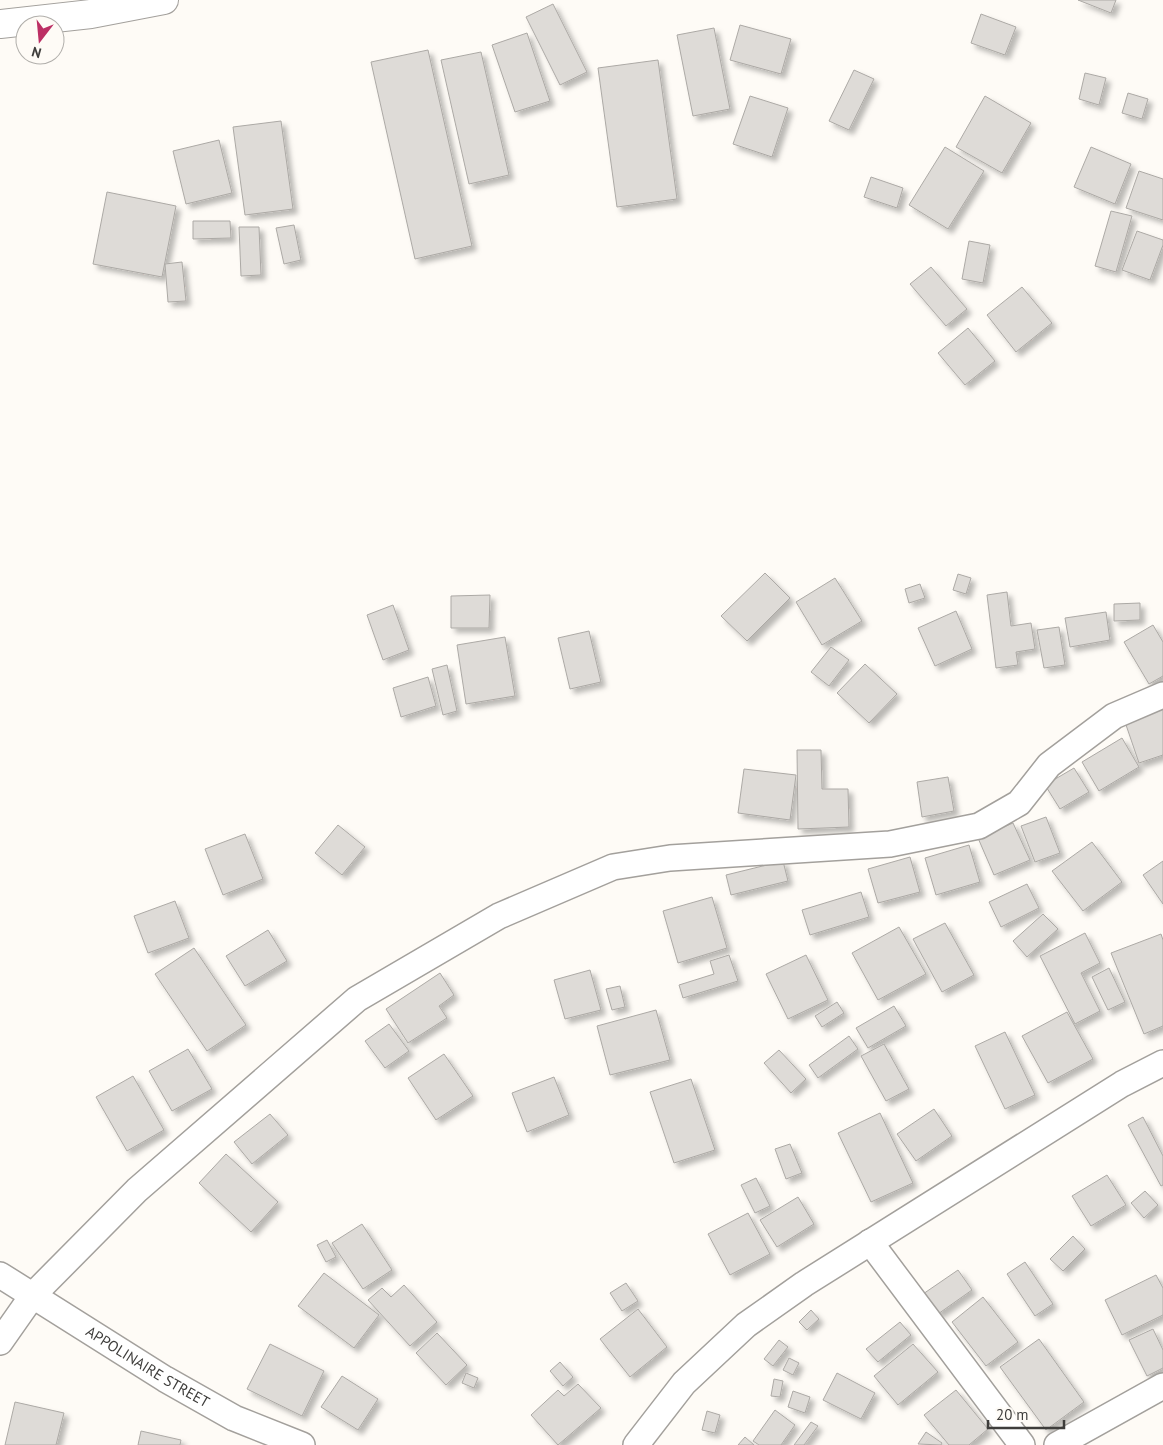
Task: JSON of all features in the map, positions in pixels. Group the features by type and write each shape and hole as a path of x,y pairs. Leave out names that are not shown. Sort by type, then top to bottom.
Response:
{"highway":[{"path":"0,24 91,14 164,0"}],"street":[{"path":"0,1342 33,1295 136,1190 357,999 499,916 613,867 670,858 890,844 979,826 1019,803 1049,765 1114,716 1163,695"},
{"path":"636,1445 684,1383 746,1325 804,1284 870,1242 1122,1084 1163,1063"},
{"path":"870,1242 1022,1445"},
{"name":"APPOLINAIRE STREET","path":"0,1275 165,1379 234,1418 302,1445"},
{"path":"1057,1445 1163,1386"}],"building":[{"path":"1078,0 1116,0 1111,13"},
{"path":"553,4 587,72 560,85 526,17"},
{"path":"981,14 1016,27 1005,55 971,43"},
{"path":"740,25 791,39 781,74 730,60"},
{"path":"714,28 730,109 693,116 677,35"},
{"path":"527,33 550,101 515,112 492,45"},
{"path":"428,50 472,246 415,259 371,62"},
{"path":"481,52 509,175 469,184 441,60"},
{"path":"658,60 677,199 617,207 598,68"},
{"path":"854,70 874,79 849,130 829,121"},
{"path":"1085,73 1106,78 1099,105 1079,99"},
{"path":"1128,93 1148,99 1142,119 1122,113"},
{"path":"750,96 788,108 772,157 733,144"},
{"path":"985,96 1031,123 1002,173 956,147"},
{"path":"281,121 293,209 245,215 233,127"},
{"path":"219,140 232,193 186,204 173,151"},
{"path":"945,147 984,171 948,229 909,205"},
{"path":"1091,147 1131,164 1115,204 1074,187"},
{"path":"1139,171 1163,179 1163,220 1126,208"},
{"path":"871,177 903,188 897,208 864,197"},
{"path":"107,192 176,206 162,277 93,264"},
{"path":"1111,211 1132,216 1116,272 1095,266"},
{"path":"193,221 230,221 231,238 193,239"},
{"path":"294,225 301,260 284,264 276,228"},
{"path":"239,227 259,227 261,275 241,276"},
{"path":"1137,231 1163,240 1163,245 1150,280 1122,270"},
{"path":"969,241 990,245 983,283 962,279"},
{"path":"182,262 186,301 168,302 165,264"},
{"path":"931,267 967,309 946,326 910,284"},
{"path":"1022,287 1052,323 1016,352 987,315"},
{"path":"968,328 995,361 965,385 938,353"},
{"path":"765,573 790,598 747,641 721,616"},
{"path":"958,574 971,578 966,594 953,590"},
{"path":"835,578 862,621 822,645 796,602"},
{"path":"920,584 925,598 909,603 905,589"},
{"path":"1007,592 1011,626 1031,623 1035,649 1016,652 1018,665 996,668 987,595"},
{"path":"490,595 489,628 451,628 451,596"},
{"path":"1140,603 1140,620 1114,621 1114,604"},
{"path":"393,605 409,650 383,660 367,615"},
{"path":"956,611 972,649 935,666 918,628"},
{"path":"1106,612 1110,640 1070,647 1065,618"},
{"path":"1153,625 1163,642 1163,676 1149,684 1124,642"},
{"path":"1059,627 1065,665 1044,668 1037,630"},
{"path":"589,631 601,682 570,689 558,638"},
{"path":"505,637 515,696 466,704 457,645"},
{"path":"831,647 849,660 829,686 811,672"},
{"path":"865,664 897,694 869,723 837,693"},
{"path":"447,665 457,711 443,715 432,669"},
{"path":"428,677 436,706 401,717 393,688"},
{"path":"1163,706 1163,755 1139,763 1124,719"},
{"path":"1122,738 1139,767 1099,791 1082,762"},
{"path":"797,750 821,750 822,789 848,789 849,827 798,829"},
{"path":"1074,768 1089,792 1060,809 1045,785"},
{"path":"744,769 796,775 790,820 738,813"},
{"path":"948,777 954,811 922,817 917,782"},
{"path":"1046,817 1060,853 1035,862 1021,826"},
{"path":"1013,823 1030,860 994,875 978,838"},
{"path":"338,825 365,847 342,875 315,853"},
{"path":"245,834 263,879 223,895 205,849"},
{"path":"1092,842 1122,882 1083,911 1052,871"},
{"path":"969,845 980,882 936,895 925,858"},
{"path":"910,857 920,892 878,903 868,869"},
{"path":"783,861 788,881 731,895 726,875"},
{"path":"1163,861 1163,904 1143,875"},
{"path":"1027,884 1039,908 1001,927 989,902"},
{"path":"861,892 869,917 810,935 802,910"},
{"path":"712,897 727,948 678,963 663,911"},
{"path":"175,901 189,938 148,953 134,916"},
{"path":"1043,914 1058,929 1027,957 1013,941"},
{"path":"945,923 974,975 942,992 913,939"},
{"path":"899,927 926,974 878,1000 852,953"},
{"path":"268,930 287,961 245,986 226,956"},
{"path":"1085,933 1100,963 1081,973 1100,1011 1075,1024 1040,956"},
{"path":"1161,934 1163,940 1163,1026 1144,1034 1111,953"},
{"path":"194,948 246,1025 207,1051 155,974"},
{"path":"729,955 738,981 683,998 679,985 714,974 710,961"},
{"path":"806,955 828,1000 788,1019 766,974"},
{"path":"1109,968 1125,1002 1108,1010 1092,977"},
{"path":"590,970 601,1010 565,1019 554,980"},
{"path":"440,973 454,995 439,1006 447,1018 408,1043 386,1009"},
{"path":"620,986 625,1007 612,1010 606,989"},
{"path":"837,1002 844,1013 822,1027 815,1016"},
{"path":"894,1006 906,1026 868,1048 856,1028"},
{"path":"656,1010 670,1060 610,1075 597,1026"},
{"path":"1067,1012 1093,1059 1048,1083 1022,1036"},
{"path":"389,1024 409,1051 385,1068 365,1041"},
{"path":"1005,1032 1035,1095 1005,1109 975,1046"},
{"path":"849,1036 858,1049 818,1078 809,1065"},
{"path":"884,1044 909,1089 886,1101 861,1056"},
{"path":"188,1049 212,1089 172,1111 149,1071"},
{"path":"779,1050 806,1079 791,1093 764,1063"},
{"path":"444,1054 473,1096 436,1120 408,1078"},
{"path":"133,1076 164,1130 127,1151 96,1097"},
{"path":"554,1077 569,1115 527,1132 512,1093"},
{"path":"691,1079 715,1150 674,1163 650,1092"},
{"path":"934,1109 952,1136 916,1161 897,1134"},
{"path":"880,1113 913,1183 871,1202 838,1133"},
{"path":"270,1114 288,1135 252,1164 234,1142"},
{"path":"1143,1117 1163,1156 1163,1185 1161,1186 1128,1125"},
{"path":"790,1144 802,1173 786,1179 775,1149"},
{"path":"226,1154 278,1202 251,1232 199,1183"},
{"path":"1107,1175 1126,1205 1091,1226 1072,1196"},
{"path":"756,1178 770,1206 755,1213 741,1185"},
{"path":"1145,1191 1158,1205 1144,1218 1131,1203"},
{"path":"798,1197 814,1224 777,1247 760,1220"},
{"path":"748,1213 770,1254 730,1275 708,1234"},
{"path":"362,1224 392,1270 363,1289 332,1243"},
{"path":"1073,1236 1085,1249 1063,1271 1050,1259"},
{"path":"327,1240 336,1257 326,1262 317,1245"},
{"path":"1025,1262 1053,1304 1035,1316 1007,1274"},
{"path":"958,1270 972,1290 938,1314 923,1294"},
{"path":"324,1273 379,1315 354,1348 298,1306"},
{"path":"1156,1275 1163,1288 1163,1315 1122,1335 1105,1300"},
{"path":"626,1283 638,1301 622,1311 610,1293"},
{"path":"404,1285 437,1322 410,1346 368,1300 382,1288 391,1297"},
{"path":"983,1297 1018,1342 986,1366 952,1322"},
{"path":"638,1309 667,1347 630,1377 600,1339"},
{"path":"811,1310 819,1319 807,1330 799,1322"},
{"path":"900,1322 911,1335 878,1362 866,1349"},
{"path":"1153,1329 1163,1350 1163,1368 1147,1376 1129,1340"},
{"path":"437,1333 467,1365 446,1385 416,1353"},
{"path":"1039,1339 1084,1402 1046,1430 1000,1367"},
{"path":"779,1340 788,1347 773,1366 764,1359"},
{"path":"270,1344 324,1371 302,1416 247,1389"},
{"path":"913,1344 938,1372 898,1405 874,1376"},
{"path":"789,1358 799,1363 793,1375 783,1370"},
{"path":"560,1362 573,1377 563,1386 550,1371"},
{"path":"466,1373 478,1378 474,1388 462,1383"},
{"path":"837,1373 875,1393 861,1419 823,1400"},
{"path":"342,1376 378,1399 358,1430 321,1407"},
{"path":"774,1379 783,1381 780,1397 771,1396"},
{"path":"578,1384 601,1408 558,1445 531,1415 558,1390 564,1396"},
{"path":"956,1390 988,1429 969,1445 949,1445 924,1415"},
{"path":"793,1391 810,1397 805,1413 788,1407"},
{"path":"15,1402 64,1413 56,1445 5,1445"},
{"path":"775,1410 795,1425 781,1445 759,1445 753,1441"},
{"path":"707,1411 720,1415 715,1433 702,1430"},
{"path":"811,1422 818,1426 804,1445 794,1445"},
{"path":"141,1431 181,1440 180,1445 138,1445"},
{"path":"926,1432 942,1443 941,1445 918,1444"},
{"path":"745,1437 754,1445 738,1445"}]}
